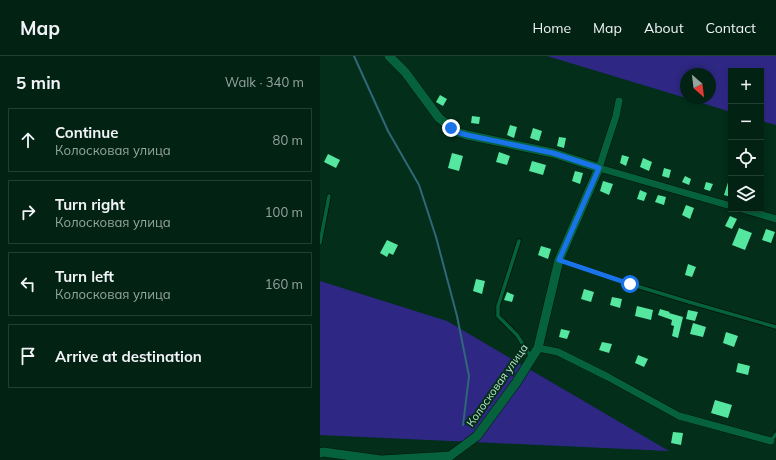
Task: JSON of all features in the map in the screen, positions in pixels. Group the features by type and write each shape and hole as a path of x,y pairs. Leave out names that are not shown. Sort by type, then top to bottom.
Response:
{"street":[{"path":"389,56 405,72 439,118 457,132 553,153 599,168 728,205"},
{"path":"599,168 616,116 619,101"},
{"name":"Колосковая улица","path":"320,453 323,452 382,460 450,456 477,436 516,382 538,348 559,260 599,168"},
{"path":"752,212 776,219"},
{"path":"538,348 558,352 608,377 679,416 771,441"}],"lane":[{"path":"320,243 329,196"},
{"path":"519,241 498,306 498,316 517,335 532,358"},
{"path":"559,260 630,284 776,327"},
{"path":"771,441 776,434"}],"shaded area":[{"path":"547,56 776,56 776,125 764,122 764,68 728,68 728,111 705,104 716,104 716,68 680,68 680,96"},
{"path":"320,281 447,321 669,451 320,435"}],"building":[{"path":"440,95 447,99 443,106 436,102"},
{"path":"472,116 480,117 479,124 471,123"},
{"path":"510,125 517,127 514,138 507,135"},
{"path":"533,128 542,131 539,141 530,138"},
{"path":"559,137 566,138 564,148 557,146"},
{"path":"499,152 510,156 507,165 496,162"},
{"path":"452,153 463,156 459,171 448,168"},
{"path":"328,154 340,160 336,168 324,162"},
{"path":"622,155 629,157 626,166 620,163"},
{"path":"643,158 652,162 649,171 640,167"},
{"path":"532,161 546,165 543,175 529,171"},
{"path":"664,168 671,170 669,178 662,176"},
{"path":"575,171 583,173 580,184 572,181"},
{"path":"685,176 691,179 689,185 682,182"},
{"path":"603,181 613,184 609,195 600,191"},
{"path":"706,182 713,184 710,191 704,189"},
{"path":"728,182 728,196 724,195"},
{"path":"640,190 647,193 644,201 637,199"},
{"path":"658,195 666,197 664,205 655,202"},
{"path":"686,205 694,208 690,219 682,215"},
{"path":"730,216 737,219 732,229 725,226"},
{"path":"739,228 752,233 745,250 732,245"},
{"path":"766,229 775,232 771,243 762,240"},
{"path":"387,240 398,245 393,255 389,253 387,257 380,253"},
{"path":"541,246 551,249 548,259 538,255"},
{"path":"688,264 696,267 692,277 685,275"},
{"path":"476,279 485,281 482,294 473,291"},
{"path":"584,289 594,292 591,302 581,299"},
{"path":"507,292 514,295 512,302 504,300"},
{"path":"612,297 622,299 620,308 610,305"},
{"path":"637,306 653,310 651,320 635,316"},
{"path":"660,309 683,317 678,338 672,336 674,326 671,325 672,320 658,315"},
{"path":"688,310 698,312 695,321 686,319"},
{"path":"693,323 706,327 703,337 690,334"},
{"path":"561,329 570,331 567,339 559,337"},
{"path":"726,332 738,336 734,347 723,343"},
{"path":"602,342 612,344 609,353 599,350"},
{"path":"638,355 648,359 644,367 635,363"},
{"path":"738,363 750,366 748,375 736,372"},
{"path":"715,400 732,405 728,418 711,413"},
{"path":"673,432 683,433 681,445 671,443"}],"waterway":[{"path":"354,56 388,131 419,185 436,237 457,316 469,376 463,425"}],"route":[{"path":"451,128 457,132 467,135 553,153 599,168 559,260 630,284"}]}
